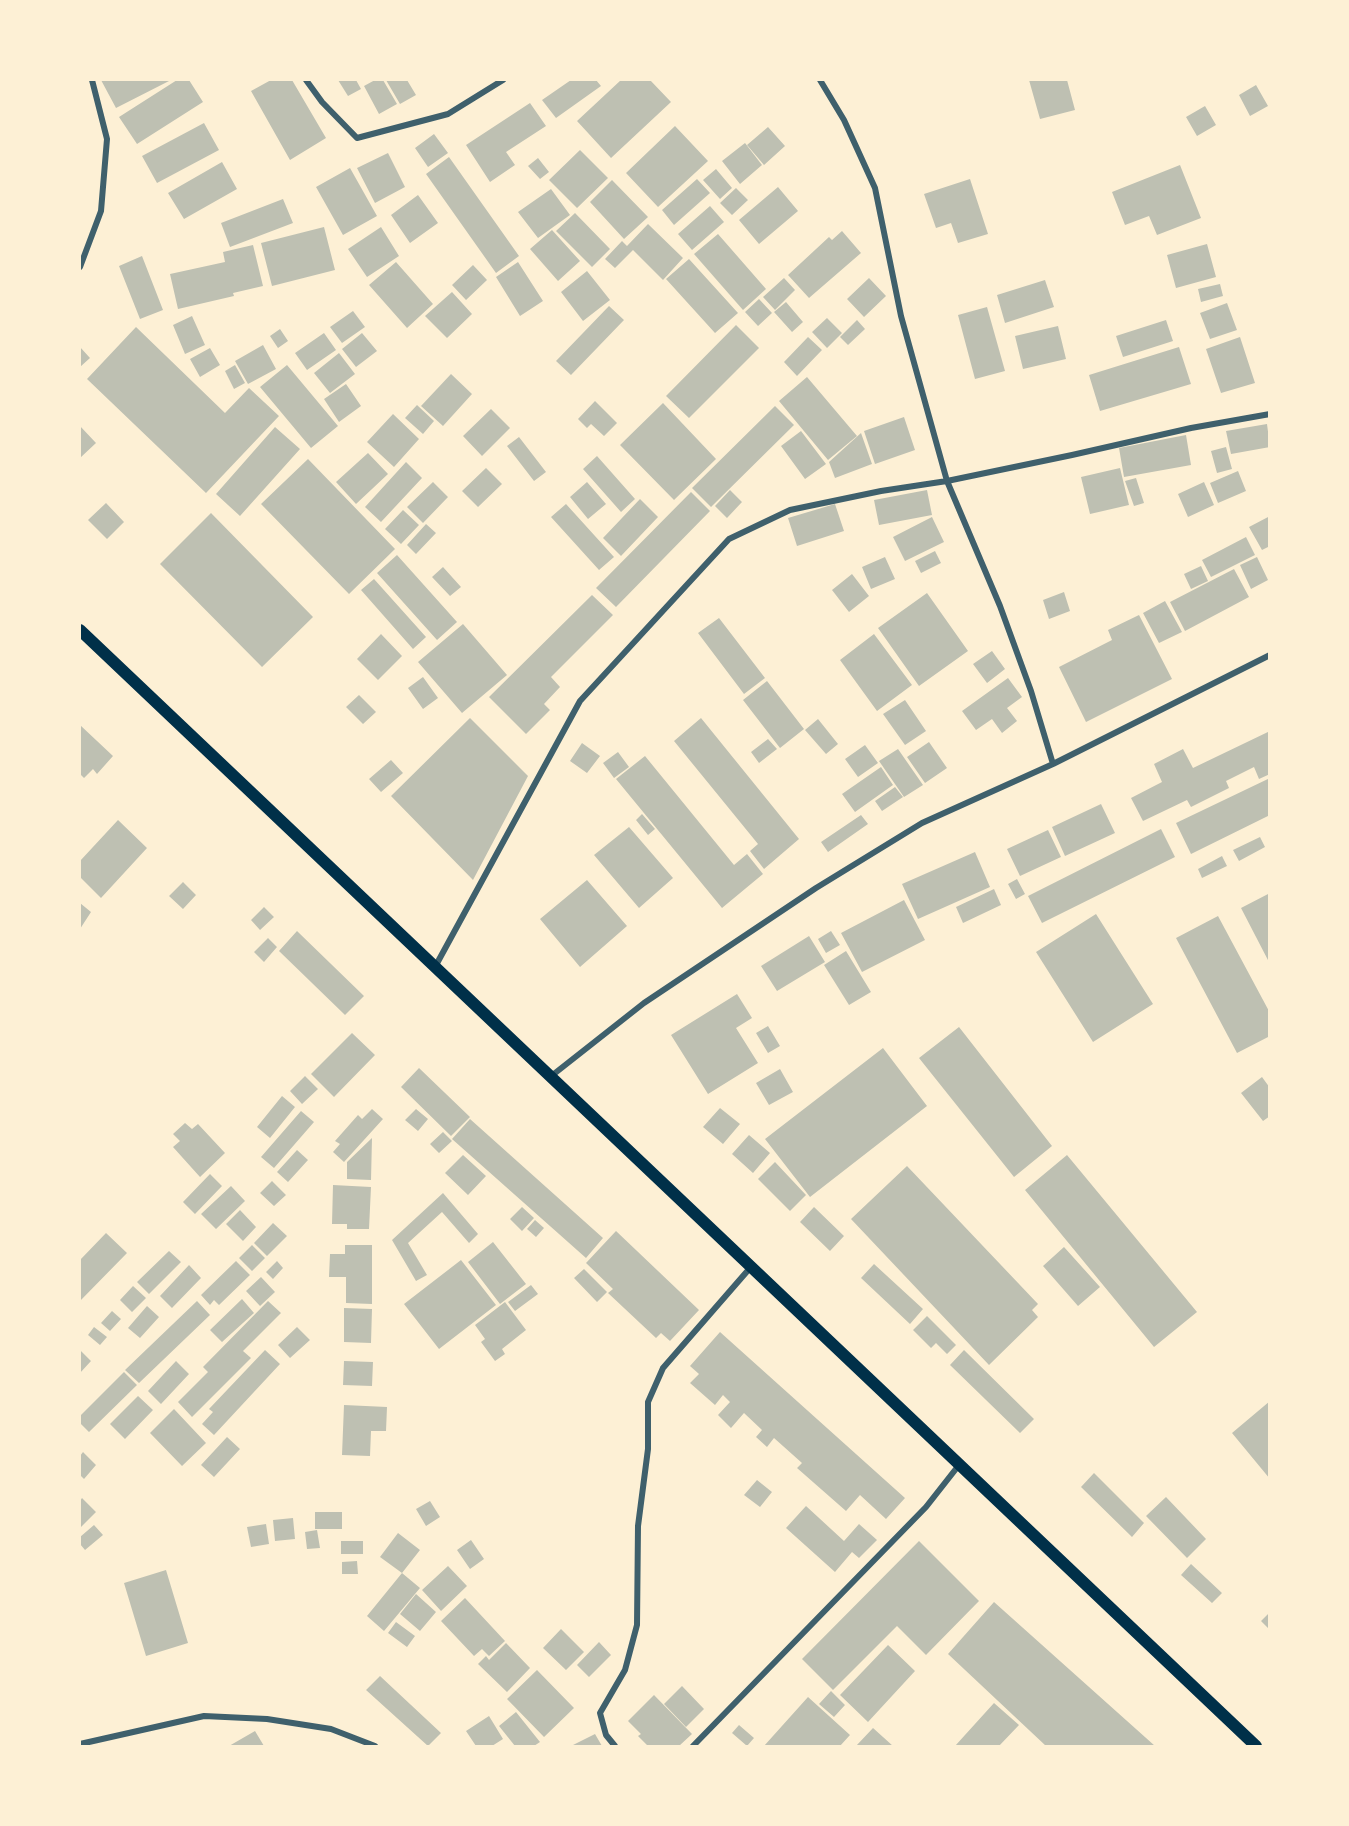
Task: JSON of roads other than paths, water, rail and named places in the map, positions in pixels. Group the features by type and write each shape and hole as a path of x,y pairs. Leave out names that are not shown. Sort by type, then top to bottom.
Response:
{"main road":[{"path":"80,630 1256,1746"}],"street":[{"path":"80,267 101,211 107,139 92,80"},
{"path":"306,80 322,102 357,138 448,114 503,80"},
{"path":"820,80 844,120 875,188 901,316 946,481 1000,606 1031,691 1053,764"},
{"path":"435,967 580,701 729,538 790,510 881,491 946,481 1191,428 1269,414"},
{"path":"550,1077 644,1003 816,888 912,829 1053,764 1269,655"},
{"path":"615,1746 606,1735 600,1713 625,1670 637,1625 638,1526 648,1449 648,1402 663,1368 750,1268"},
{"path":"693,1746 926,1507 959,1465"},
{"path":"80,1744 204,1716 267,1719 331,1729 375,1746"}]}
